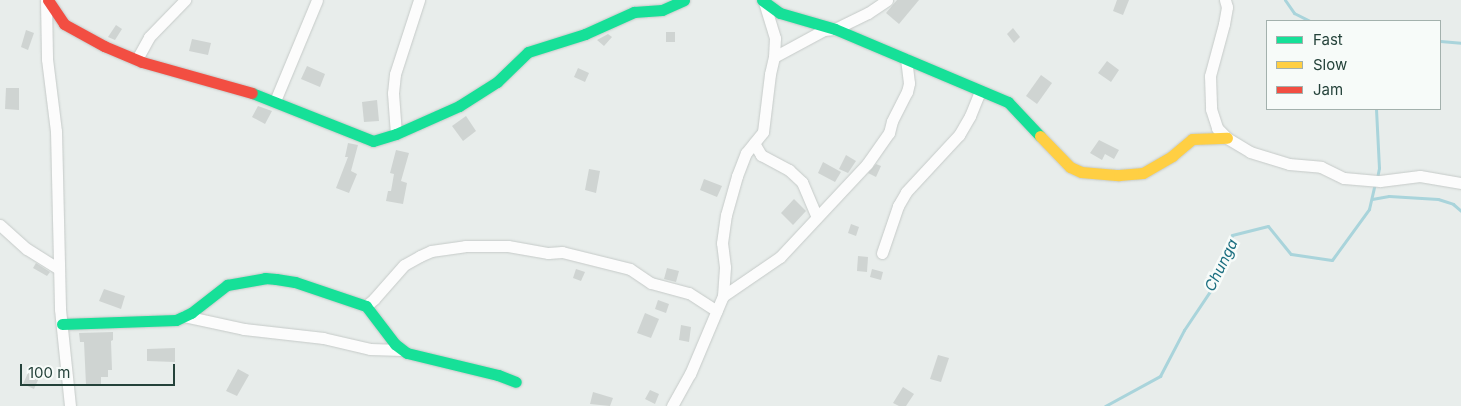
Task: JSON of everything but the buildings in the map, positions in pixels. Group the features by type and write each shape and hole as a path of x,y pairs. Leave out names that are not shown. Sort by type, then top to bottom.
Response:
{"street":[{"path":"47,0 64,24 104,46 136,59 242,89 373,141 396,134 460,106 497,82 528,52 585,34 634,12 662,10 684,0"},
{"path":"47,0 47,59 56,130 58,268 70,406"},
{"path":"136,59 150,37 185,0"},
{"path":"275,101 317,0"},
{"path":"774,57 824,30 835,29 868,13 887,0"},
{"path":"1225,0 1224,24 1210,76 1211,109 1217,128 1227,138 1250,152 1289,164 1321,167 1344,178 1380,181 1420,176 1461,184"},
{"path":"763,1 780,13 835,29 1008,102 1070,167 1081,172 1119,175 1143,173 1172,156 1192,139 1227,138"},
{"path":"672,406 690,374 723,296 725,267 722,243 726,215 736,176 746,154 763,132 775,38 763,1"},
{"path":"396,134 393,93 396,74 418,2"},
{"path":"723,296 780,257 867,164 889,133 892,121 907,92 909,83 906,59"},
{"path":"882,253 898,206 906,192 959,135 970,116 980,91"},
{"path":"754,142 762,155 789,170 802,182 817,217"},
{"path":"0,225 27,249 58,268"},
{"path":"366,306 404,266 431,251 465,246 508,246 548,253 562,252 630,270 651,283 689,293 717,310"},
{"path":"62,324 165,321 184,316 228,285 265,278 295,282 366,306 395,344 407,353 498,375 516,382"},
{"path":"184,316 244,329 323,338 370,349 402,350"}],"waterway":[{"name":"Chunga","path":"1285,0 1294,13 1308,20"},
{"path":"1441,41 1461,43"},
{"name":"Chunga","path":"1376,110 1379,168 1377,178"},
{"name":"Chunga","path":"1105,406 1160,376 1184,330 1219,278 1232,235 1268,226 1291,254 1332,260 1369,209 1375,184"},
{"path":"1372,199 1389,196 1438,199 1453,204 1461,211"}],"traffic: fast":[{"path":"252,93 373,141 396,134 459,106 497,82 528,52 585,34 634,12 662,10 684,0"},
{"path":"762,0 780,13 835,29 1008,102 1040,136"},
{"path":"62,324 176,320 191,313 227,285 265,278 276,279 295,282 366,306 395,344 407,353 498,375 516,382"}],"traffic: slow":[{"path":"1040,136 1070,167 1081,172 1119,175 1143,173 1172,156 1192,139 1227,138"}],"traffic: jam":[{"path":"48,0 64,24 104,46 142,62 252,93"}]}
